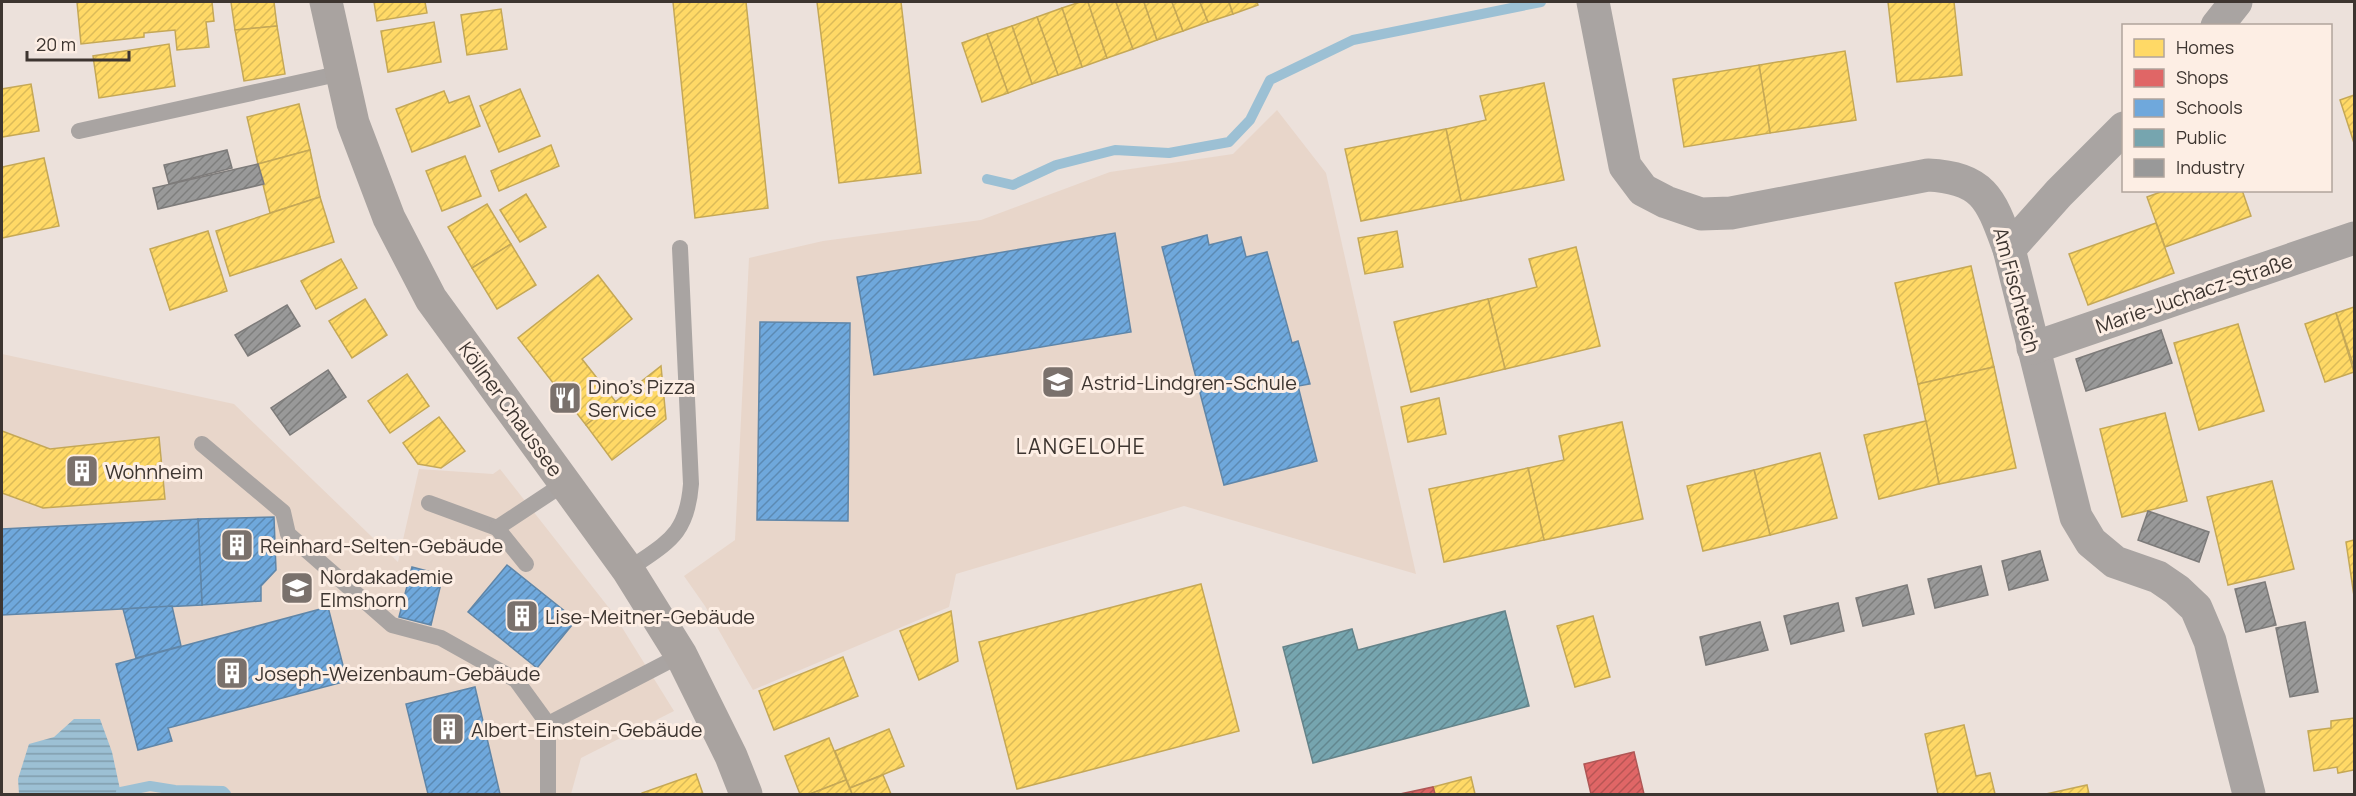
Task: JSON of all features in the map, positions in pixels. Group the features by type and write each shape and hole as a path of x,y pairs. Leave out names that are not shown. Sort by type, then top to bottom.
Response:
{"street":[{"name":"Köllner Chaussee","path":"326,2 353,123 389,218 431,299 628,570 681,655 731,756 746,795"},
{"name":"Am Fischteich","path":"1593,2 1625,166 1643,190 1701,214 1731,213 1928,175 1954,176 1974,185 1995,211 2009,249 2076,517 2091,542 2115,562 2158,577 2177,590 2196,608 2210,641 2248,795"},
{"path":"2219,24 2236,2"},
{"path":"2009,249 2059,193 2122,130"},
{"name":"Marie-Juchacz-Straße","path":"2033,348 2355,238"}],"lane":[{"path":"79,131 342,73"},
{"path":"628,570 670,540 685,519 689,506 691,483 680,248"},
{"path":"202,444 283,512 288,534 392,625 441,638 516,680 548,724 548,795"},
{"path":"498,528 565,483"},
{"path":"429,503 498,528 526,564"},
{"path":"548,724 681,655"}],"shaded area":[{"name":"Astrid-Lindgren-Schule","path":"1277,110 1326,173 1416,574 1184,506 956,574 949,607 753,690 705,606 684,576 735,540 749,258 823,241 981,220 1110,172 1233,154"},
{"name":"Nordakademie Elmshorn","path":"2,354 234,404 398,562 419,469 493,474 500,469 613,613 674,711 581,758 571,794 2,794"}],"water":[{"path":"74,719 100,719 112,752 121,794 19,794 18,779 29,744 54,737"}],"building: Homes":[{"path":"77,2 212,2 214,21 206,22 209,47 177,50 175,30 144,33 144,37 81,44"},
{"path":"231,2 274,2 277,26 235,30"},
{"path":"374,2 425,2 427,13 377,21"},
{"path":"673,2 746,2 768,208 695,218"},
{"path":"817,2 901,2 921,173 839,183"},
{"path":"1088,2 1107,58 1082,67 1062,8"},
{"path":"1088,2 1116,2 1133,49 1107,58"},
{"path":"1116,2 1144,2 1157,40 1133,49"},
{"path":"1144,2 1172,2 1183,31 1157,40"},
{"path":"1172,2 1200,2 1208,22 1183,31"},
{"path":"1200,2 1229,2 1233,14 1208,22"},
{"path":"1229,2 1257,2 1258,5 1233,14"},
{"path":"1888,2 1954,2 1962,75 1897,82"},
{"path":"1062,8 1082,67 1058,75 1037,17"},
{"path":"501,9 507,49 467,55 461,15"},
{"path":"1037,17 1058,75 1032,84 1012,26"},
{"path":"434,22 441,62 388,72 381,31"},
{"path":"277,26 285,74 244,81 235,30"},
{"path":"1012,26 1032,84 1008,93 987,34"},
{"path":"987,34 1008,93 982,102 962,43"},
{"path":"169,44 175,86 99,98 93,56"},
{"path":"1845,51 1856,120 1770,133 1759,65"},
{"path":"1759,65 1770,133 1684,147 1673,79"},
{"path":"1544,83 1564,180 1461,201 1446,129 1486,120 1480,96"},
{"path":"31,84 39,131 2,137 2,89"},
{"path":"520,89 540,136 499,152 480,106"},
{"path":"444,91 449,103 469,96 480,126 412,152 396,109"},
{"path":"2354,95 2354,143 2340,100"},
{"path":"299,104 310,150 258,164 247,117"},
{"path":"1446,129 1461,201 1361,221 1345,149"},
{"path":"551,145 559,166 499,191 491,171"},
{"path":"310,150 320,197 270,213 258,164"},
{"path":"465,156 481,196 442,211 426,171"},
{"path":"44,158 59,226 2,238 2,167"},
{"path":"2161,192 2243,192 2251,216 2165,247 2147,197"},
{"path":"526,194 546,227 520,242 500,210"},
{"path":"320,197 334,242 230,276 216,231"},
{"path":"487,204 511,244 472,268 448,227"},
{"path":"2156,223 2174,273 2088,305 2069,254"},
{"path":"208,231 227,291 170,310 150,249"},
{"path":"1397,231 1403,267 1365,274 1358,238"},
{"path":"511,244 536,285 497,309 472,268"},
{"path":"1576,247 1600,346 1505,369 1488,299 1537,287 1529,259"},
{"path":"341,259 357,288 316,309 301,281"},
{"path":"1971,266 1994,367 1918,384 1895,283"},
{"path":"598,275 632,319 582,359 616,402 586,425 518,338"},
{"path":"365,299 387,335 352,358 329,321"},
{"path":"1488,299 1505,369 1411,392 1394,322"},
{"path":"2354,307 2354,367 2336,313"},
{"path":"2336,313 2354,372 2325,382 2305,324"},
{"path":"2238,324 2264,411 2199,430 2174,343"},
{"path":"661,366 666,419 612,460 586,425"},
{"path":"1994,367 2016,468 1939,484 1918,384"},
{"path":"407,374 429,406 390,433 368,401"},
{"path":"1439,398 1446,434 1408,442 1401,407"},
{"path":"2165,413 2187,501 2122,517 2100,429"},
{"path":"439,417 465,451 441,468 418,464 403,443"},
{"path":"1926,421 1939,484 1879,499 1864,435"},
{"path":"1622,422 1643,519 1544,540 1528,468 1564,460 1559,436"},
{"name":"Wohnheim","path":"2,431 50,449 159,437 165,499 43,508 2,493"},
{"path":"1820,453 1837,518 1770,535 1754,470"},
{"path":"1528,468 1544,540 1444,562 1429,489"},
{"path":"1754,470 1770,535 1703,551 1687,486"},
{"path":"2272,481 2294,569 2228,585 2207,497"},
{"path":"2354,540 2354,596 2346,542"},
{"path":"1201,584 1239,731 1017,789 979,642"},
{"path":"951,611 958,661 919,680 900,631"},
{"path":"1593,616 1610,677 1575,687 1557,626"},
{"path":"843,657 858,696 774,730 759,691"},
{"path":"2354,718 2354,770 2338,773 2337,767 2314,771 2308,731 2331,728 2331,721"},
{"path":"1964,725 1976,776 1990,773 1995,794 1938,794 1925,734"},
{"path":"889,729 904,766 850,788 835,751"},
{"path":"829,738 846,780 810,794 800,794 785,756"},
{"path":"696,774 703,794 642,794 642,793"},
{"path":"883,775 891,794 852,794 850,788"},
{"path":"1471,777 1475,794 1435,794 1433,787"},
{"path":"846,780 852,794 810,794"},
{"path":"2087,785 2089,794 2046,794"}],"building: Shops":[{"path":"1634,752 1644,794 1591,794 1584,764"},
{"path":"1433,787 1435,794 1400,794"}],"building: Schools":[{"path":"1115,233 1131,332 874,375 857,277"},
{"path":"1207,235 1209,245 1241,237 1246,257 1267,252 1292,343 1298,341 1310,384 1298,386 1317,461 1224,485 1162,247"},
{"path":"760,322 850,323 848,521 757,520"},
{"name":"Reinhard-Selten-Gebäude","path":"274,517 276,570 261,586 261,601 202,605 198,519"},
{"path":"198,519 202,605 2,615 2,529"},
{"name":"Lise-Meitner-Gebäude","path":"507,565 576,620 537,668 468,612"},
{"path":"412,567 443,575 431,625 399,617"},
{"path":"172,606 181,646 136,658 123,609"},
{"name":"Joseph-Weizenbaum-Gebäude","path":"328,607 347,681 168,728 172,741 138,750 116,664"},
{"name":"Albert-Einstein-Gebäude","path":"475,687 500,794 428,794 406,704"}],"building: Public":[{"path":"1505,611 1529,706 1313,763 1283,647 1352,629 1358,650"}],"building: Industry":[{"path":"227,150 232,168 169,184 164,165"},
{"path":"258,164 264,184 158,209 153,188"},
{"path":"287,305 300,326 248,356 235,335"},
{"path":"2161,330 2172,363 2086,391 2076,359"},
{"path":"328,370 346,397 290,435 271,408"},
{"path":"2148,511 2209,532 2199,562 2138,540"},
{"path":"2040,551 2048,580 2009,590 2002,561"},
{"path":"1981,566 1988,595 1935,608 1928,579"},
{"path":"2265,582 2276,625 2246,632 2235,589"},
{"path":"1907,585 1914,614 1863,626 1856,598"},
{"path":"1838,603 1844,631 1791,644 1784,616"},
{"path":"1760,622 1768,650 1706,665 1700,637"},
{"path":"2305,622 2318,692 2290,697 2276,628"}],"waterway":[{"path":"987,179 1013,185 1056,165 1115,150 1169,153 1229,142 1250,120 1270,80 1353,40 1541,2"},
{"path":"121,792 150,786 175,790 223,791 226,794"}],"place":[{"name":"Astrid-Lindgren-Schule","path":"1058,382"},
{"name":"Dino's Pizza Service","path":"565,398"},
{"name":"Wohnheim","path":"82,471"},
{"name":"Reinhard-Selten-Gebäude","path":"237,545"},
{"name":"Nordakademie Elmshorn","path":"297,588"},
{"name":"Lise-Meitner-Gebäude","path":"522,616"},
{"name":"Joseph-Weizenbaum-Gebäude","path":"232,673"},
{"name":"Albert-Einstein-Gebäude","path":"448,729"}],"district":[{"name":"LANGELOHE","path":"1081,446"}]}
